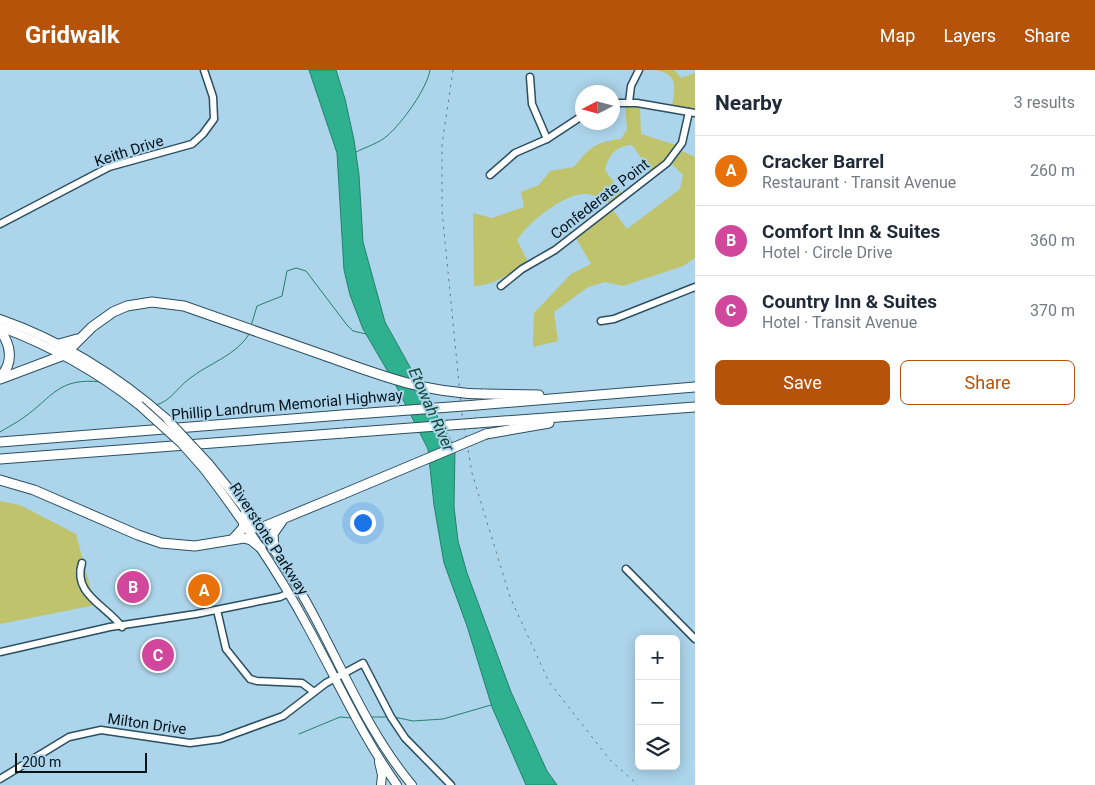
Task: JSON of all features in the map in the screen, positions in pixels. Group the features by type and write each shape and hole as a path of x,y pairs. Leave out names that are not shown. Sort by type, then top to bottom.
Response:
{"highway":[{"path":"0,378 67,353 82,336 113,312 127,306 152,302 179,304 419,388 451,393 586,396"},
{"path":"0,329 10,352 8,365 0,378"},
{"path":"59,344 70,342 82,336"},
{"name":"Phillip Landrum Memorial Highway","path":"0,442 695,387"},
{"path":"245,523 259,528 283,520 486,434 529,426 690,407"},
{"name":"Phillip Landrum Memorial Highway","path":"0,459 690,407"},
{"path":"0,480 34,490 138,536 161,544 194,546 234,538 248,538 260,548"},
{"path":"234,538 242,531 246,511"},
{"path":"274,550 273,534 283,520"}],"main road":[{"path":"0,319 59,344 67,353"},
{"path":"0,329 67,353 124,384 150,404 186,438 207,467"},
{"name":"Riverstone Parkway","path":"67,353 139,405 181,442 207,467 246,511 274,550 312,612 370,723 412,785"},
{"name":"Riverstone Parkway","path":"207,467 289,593 378,758 397,785"},
{"path":"378,758 382,775 381,785"},
{"path":"397,785 406,777"}],"street":[{"name":"Keith Drive","path":"0,224 109,167 192,144 203,134 214,119 213,97 204,70"},
{"path":"629,102 632,86 639,70"},
{"path":"530,77 532,104 547,139"},
{"path":"620,103 629,102 692,112"},
{"name":"Confederate Point","path":"501,286 522,269 555,250 667,163 682,143 692,112"},
{"path":"490,175 515,153 547,139 575,121"},
{"path":"601,321 614,319 695,287"},
{"path":"82,563 79,572 80,582 86,593 114,617 122,627"},
{"path":"626,569 695,639"},
{"path":"0,652 110,627 122,627 217,610 280,597 289,593"},
{"path":"217,610 226,649 250,679 257,682 291,681 307,685 314,692"},
{"name":"Milton Drive","path":"0,779 69,737 101,730 190,743 220,739 283,716 334,678 363,664 391,717 405,738 452,785"}],"shaded area":[{"path":"655,70 674,70 681,78 695,73 695,110 672,106 674,83 672,78 668,74"},
{"path":"625,106 640,107 641,134 676,145 671,155 652,173 632,145 617,149 611,156 605,170 623,195 612,204 590,194 565,199 537,218 517,240 528,262 496,281 474,286 473,213 492,218 524,207 521,192 539,185 550,171 574,167 589,150 599,144 621,139 627,129"},
{"path":"682,151 695,157 695,258 683,266 623,286 605,282 588,287 554,312 558,341 533,347 534,313 571,274 591,264 576,238 613,210 627,229 680,189 683,175 672,164"},
{"path":"0,501 20,505 76,534 95,605 0,624"}],"water":[{"name":"Etowah River","path":"309,70 336,70 354,140 359,175 363,242 385,322 455,448 454,507 458,541 467,573 511,692 547,771 557,785 526,785 492,707 467,626 444,563 434,505 428,449 394,382 363,329 350,295 344,270 337,153"}],"waterway":[{"path":"356,152 380,141 393,130 419,96 430,70"},
{"path":"251,326 257,306 282,296 287,271 296,268 306,271 353,331 366,334"},
{"path":"156,405 170,397 197,373 237,348 250,333"},
{"path":"0,432 23,418 57,390 65,386 87,381 101,382"},
{"path":"119,394 135,407"},
{"path":"394,717 413,721 443,719 491,705"},
{"path":"299,734 340,717 352,718"},
{"path":"371,717 387,717"}],"railway":[{"path":"453,70 442,145 442,211 462,414 472,473 510,597 549,682 610,760 638,785"}],"place":[{"name":"Comfort Inn & Suites","path":"133,587"},
{"name":"Cracker Barrel","path":"204,590"},
{"name":"Country Inn & Suites","path":"158,655"}]}
